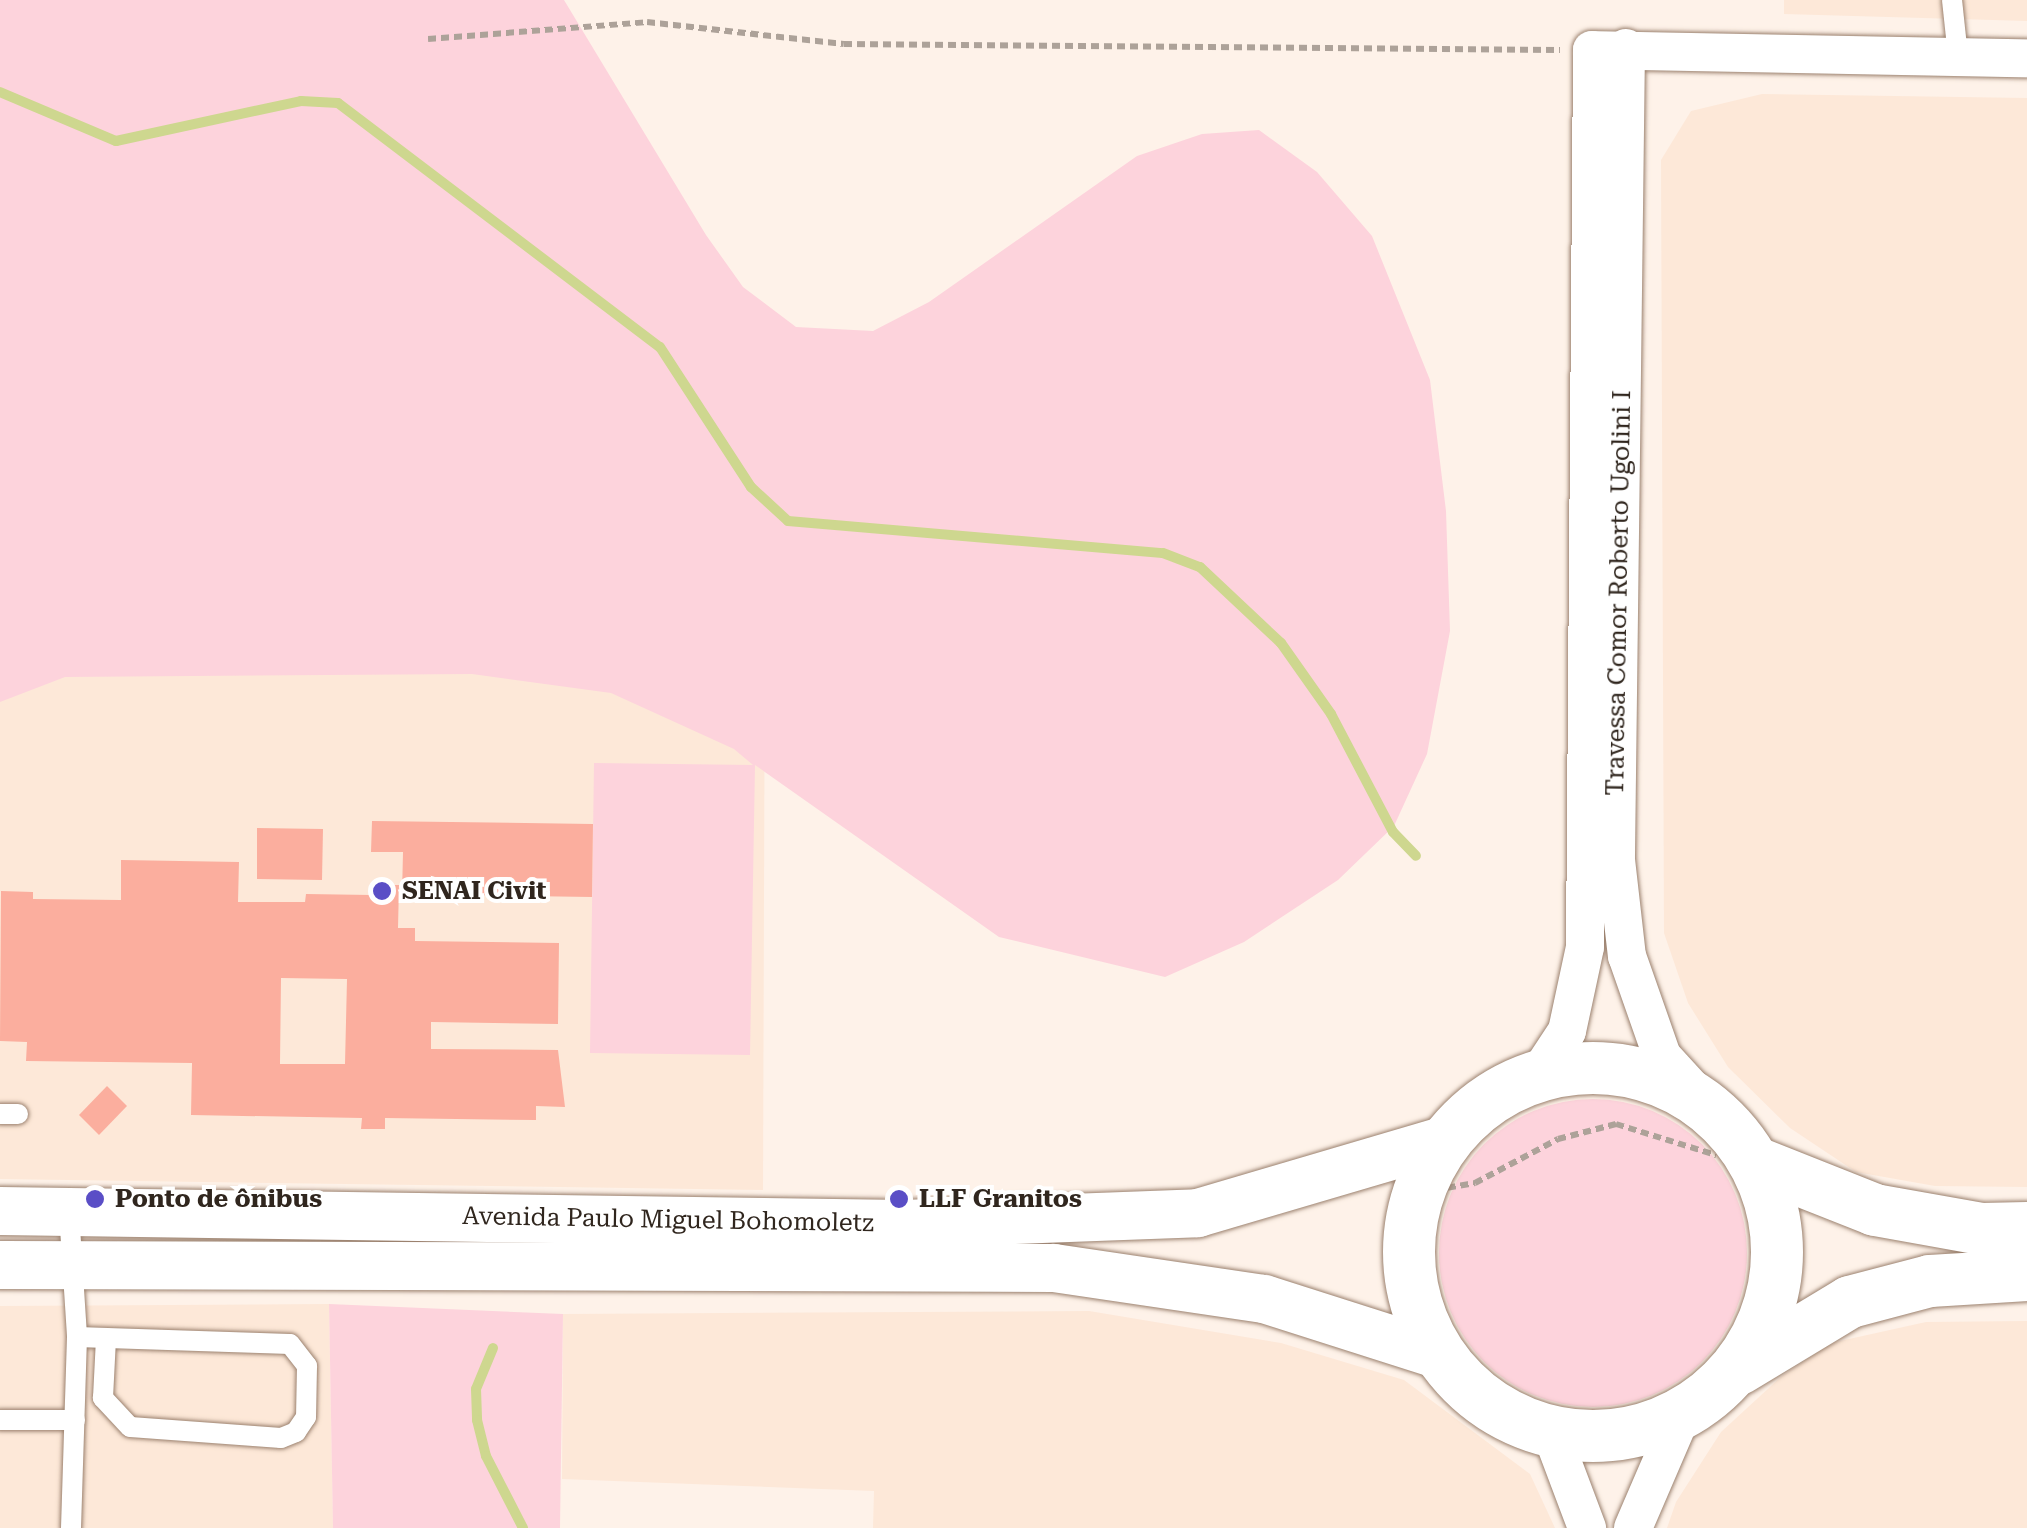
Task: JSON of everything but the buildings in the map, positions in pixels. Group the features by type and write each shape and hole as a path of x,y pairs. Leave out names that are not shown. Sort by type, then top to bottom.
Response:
{"main road":[{"path":"1733,1372 1763,1325 1777,1271 1774,1214 1733,1145 1674,1087 1630,1072 1582,1069 1536,1078 1486,1102 1446,1140 1418,1193 1409,1234 1411,1284 1439,1355 1488,1404 1551,1432 1606,1436 1683,1412 1733,1372 1850,1302 1930,1281 2027,1275"},
{"path":"1733,1145 1876,1210 1982,1228 2027,1228"}],"street":[{"path":"1609,49 2027,58"},
{"name":"Travessa Comor Roberto Ugolini I","path":"1536,1078 1567,1031 1586,946 1609,49"},
{"name":"Travessa Comor Roberto Ugolini I","path":"1609,49 1616,860 1627,956 1662,1056 1733,1145"},
{"name":"Avenida Paulo Miguel Bohomoletz","path":"0,1211 904,1224 1198,1212 1446,1140"},
{"name":"Avenida Paulo Miguel Bohomoletz","path":"0,1265 1054,1268 1264,1300 1439,1355"},
{"path":"1633,1528 1683,1412"},
{"path":"1551,1432 1587,1528"}],"lane":[{"path":"1952,0 1958,56"},
{"path":"68,1212 77,1336 71,1528"},
{"path":"77,1336 290,1344 307,1366 306,1416 296,1432 281,1438 130,1428 103,1398 106,1338"},
{"path":"0,1420 75,1420"}],"path":[{"path":"428,39 647,22 844,44 1609,49"},
{"path":"1418,1193 1475,1182 1558,1139 1616,1124 1733,1145"}],"shaded area":[{"path":"0,0 564,0 706,235 743,287 796,327 873,331 929,302 1137,156 1202,134 1259,130 1317,172 1372,236 1430,380 1446,511 1450,631 1427,754 1394,826 1338,880 1244,942 1165,977 999,937 755,765 750,1055 590,1053 594,763 753,765 734,749 611,693 472,674 65,677 0,702"},
{"path":"1784,0 2027,0 2027,21 1784,14"},
{"path":"1762,94 2027,98 2027,1187 1935,1186 1856,1172 1790,1128 1728,1067 1688,1003 1664,933 1661,160 1691,111"},
{"name":"SENAI Civit","path":"0,590 765,602 763,1190 0,1179"},
{"path":"1593,1099 1652,1110 1702,1144 1736,1194 1747,1253 1736,1312 1702,1362 1652,1396 1593,1407 1534,1396 1484,1362 1450,1312 1439,1253 1450,1194 1484,1144 1534,1110"},
{"path":"329,1304 333,1528 0,1528 0,1306"},
{"path":"329,1304 563,1314 560,1528 333,1528"},
{"path":"1089,1311 1281,1343 1404,1380 1530,1474 1555,1528 873,1528 874,1491 562,1479 563,1314"},
{"path":"2027,1321 2027,1528 1667,1528 1676,1502 1721,1432 1782,1376 1831,1343 1926,1322"}],"waterway":[{"path":"0,92 116,141 301,101 338,103 660,347 751,487 788,521 1163,553 1200,567 1281,643 1331,714 1393,832 1416,856"},
{"path":"493,1348 476,1389 477,1420 486,1456 523,1528"}],"place":[{"name":"SENAI Civit","path":"382,891"},
{"name":"Ponto de ônibus","path":"95,1199"},
{"name":"LLF Granitos","path":"899,1199"}]}
